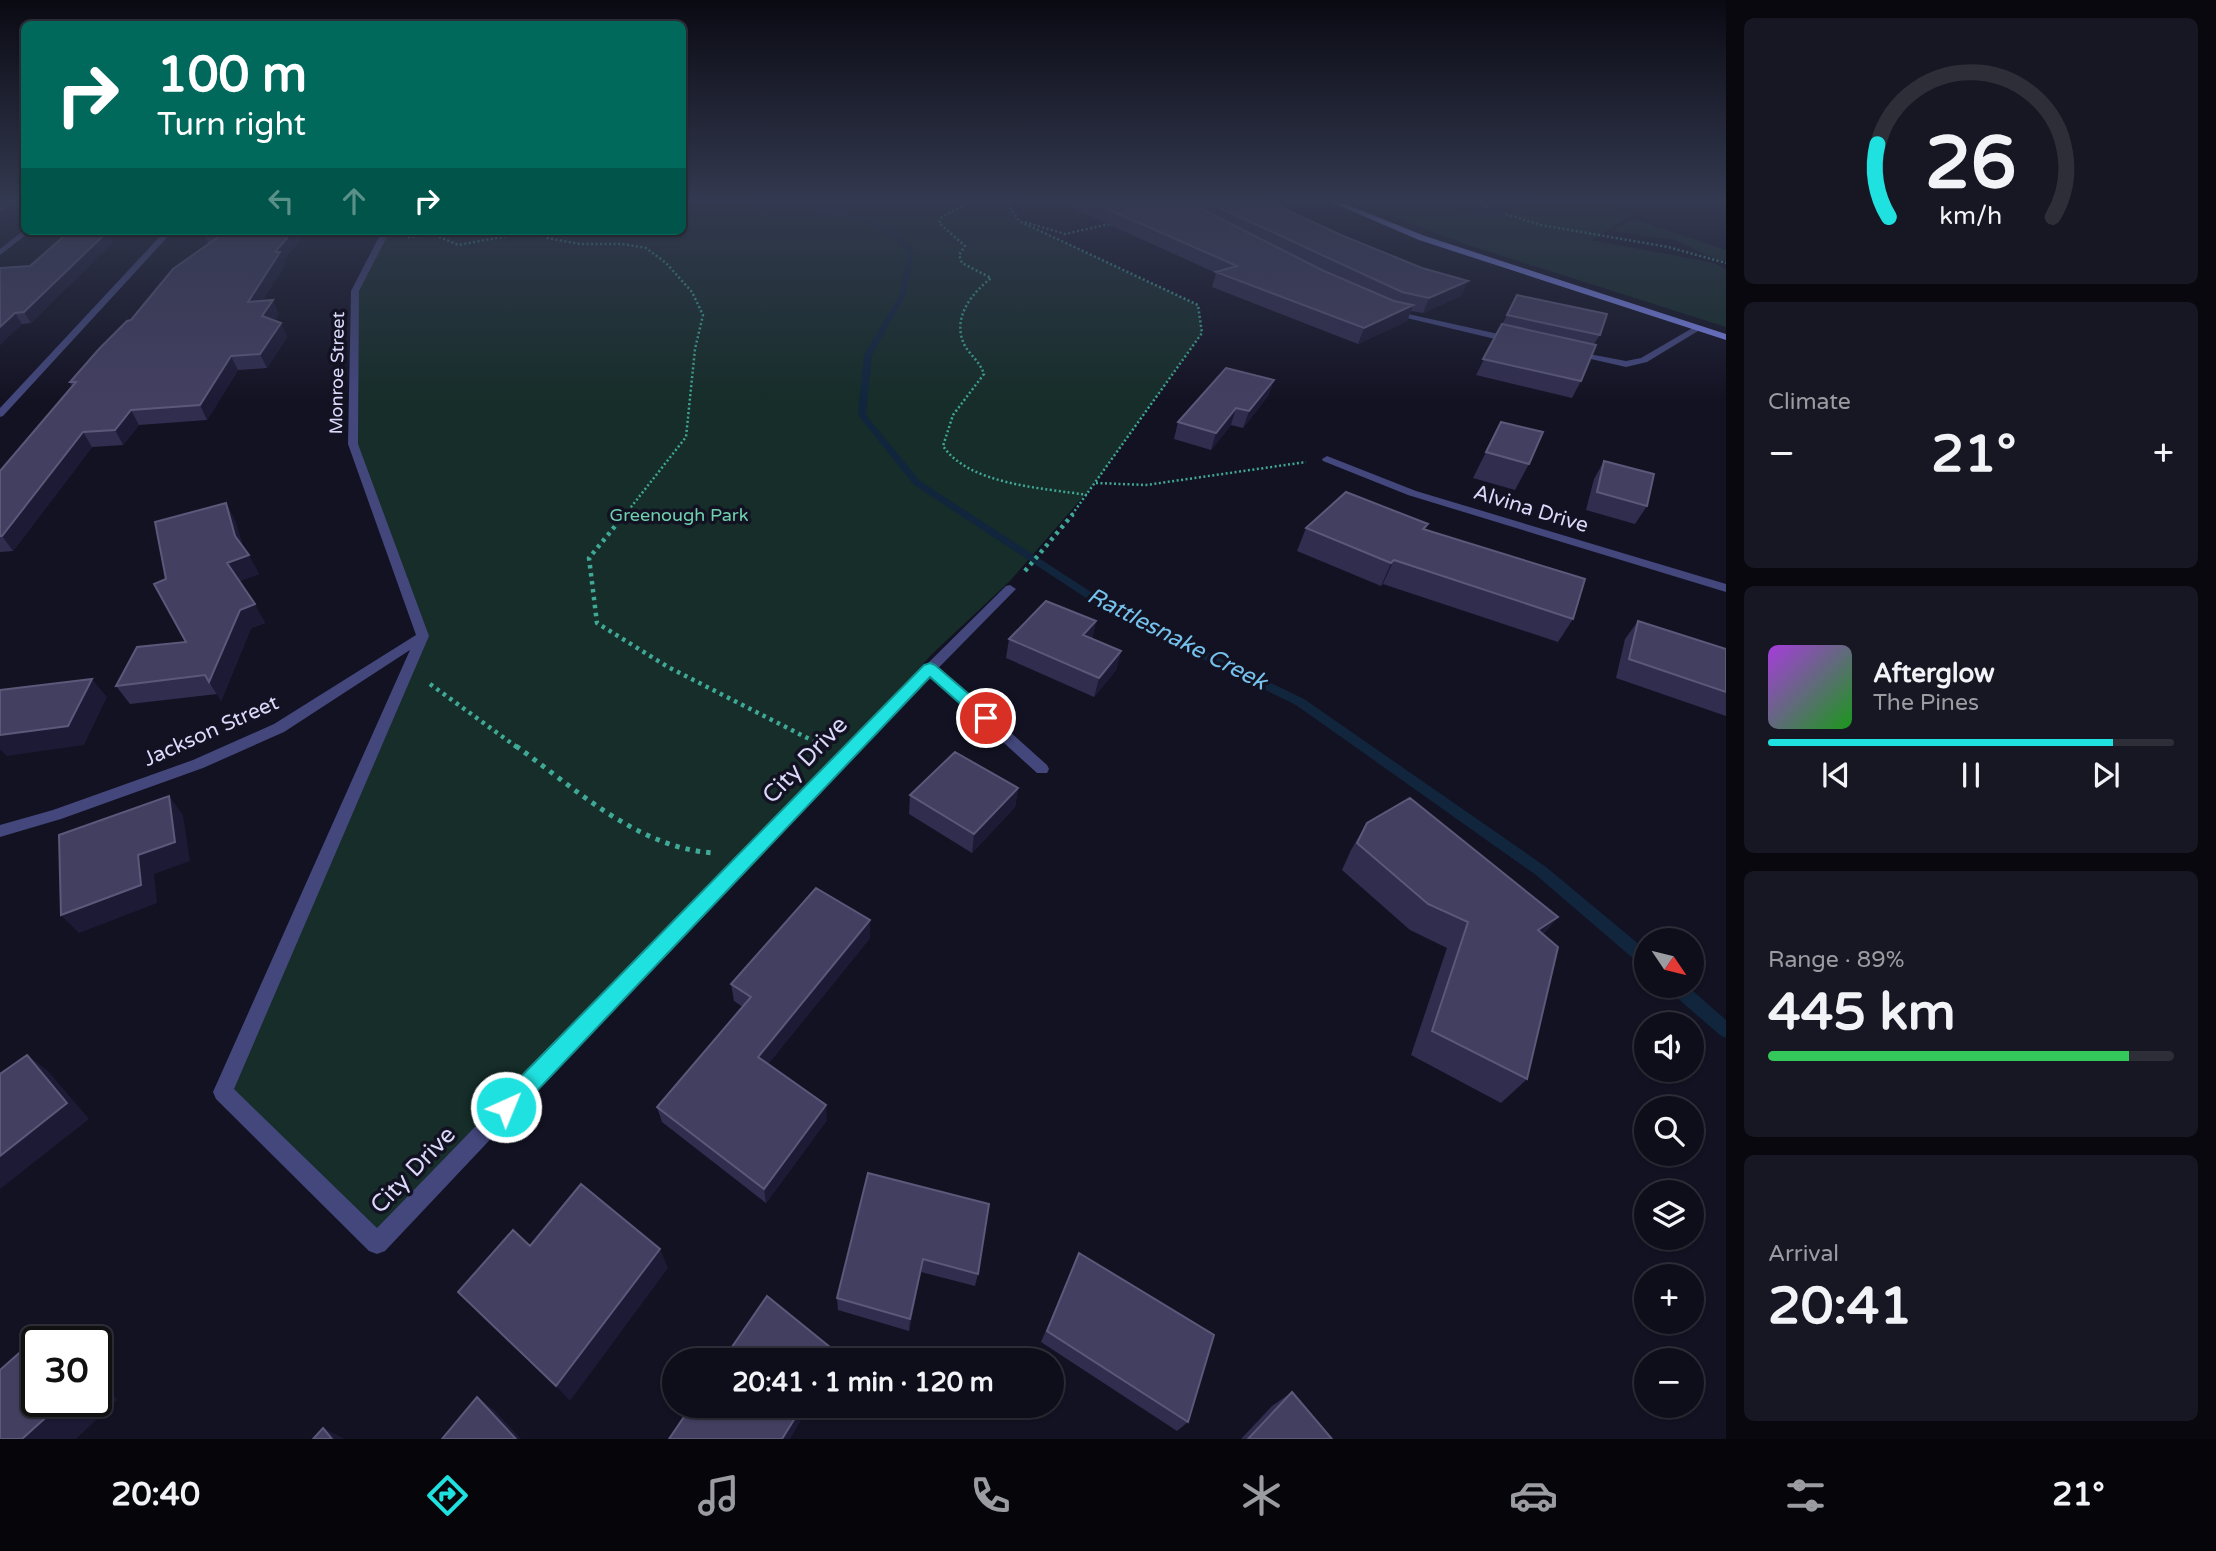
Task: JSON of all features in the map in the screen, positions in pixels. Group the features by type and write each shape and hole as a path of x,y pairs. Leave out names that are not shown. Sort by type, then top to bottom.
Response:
{"street":[{"path":"0,414 136,267"},
{"name":"Monroe Street","path":"368,267 355,292 353,443 423,636"},
{"path":"1512,267 1726,337"},
{"path":"1382,308 1418,319 1521,342"},
{"path":"1560,351 1626,364 1644,360 1699,328"},
{"name":"Alvina Drive","path":"1327,459 1412,493 1726,588"},
{"name":"City Drive","path":"423,636 223,1092 377,1243 746,856 1010,589"},
{"name":"Jackson Street","path":"0,831 56,815 198,764 267,733 423,636"},
{"path":"930,668 1042,769"}],"path":[{"path":"670,267 692,292 703,315 695,349 686,437 589,558 597,623 668,667 844,755"},
{"path":"970,267 991,278 968,297 960,323 965,344 980,360 984,374 957,406 947,424 943,446 953,461 985,474 1016,484 1087,495"},
{"path":"1010,589 1063,528 1202,332 1198,305 1117,267"},
{"path":"1095,483 1146,485 1217,472 1327,459"},
{"path":"409,669 626,826 688,851 746,856"}],"green space":[{"name":"Greenough Park","path":"367,267 1117,267 1198,305 1202,333 1095,483 1010,581 931,655 834,767 377,1243 223,1092 423,636 353,444 355,291"},
{"path":"1537,267 1722,267 1726,269 1726,327"}],"building":[{"path":"71,267 24,312 15,313 0,327 0,268"},
{"path":"270,267 248,302 273,300 262,316 281,323 260,354 231,356 200,405 131,410 115,430 83,432 0,536 0,471 76,382 70,382 99,349 131,320 173,269"},
{"path":"1233,267 1316,267 1394,301 1413,305 1364,328 1216,272"},
{"path":"1348,267 1420,267 1468,281 1429,298 1402,292"},
{"path":"1517,295 1607,314 1600,335 1507,315"},
{"path":"1502,324 1596,345 1581,381 1483,359"},
{"path":"1226,368 1274,380 1249,411 1236,408 1216,433 1178,422"},
{"path":"1501,422 1543,432 1529,464 1486,452"},
{"path":"1604,461 1654,474 1647,506 1597,492"},
{"path":"1346,492 1428,524 1423,529 1585,579 1573,619 1394,560 1391,563 1306,528"},
{"path":"226,503 235,536 249,555 227,563 255,604 240,610 209,682 205,675 116,686 137,647 186,642 154,584 166,579 155,522"},
{"path":"1046,601 1096,621 1083,635 1121,651 1099,678 1009,639"},
{"path":"1638,621 1726,649 1726,692 1629,659"},
{"path":"92,679 68,726 0,735 0,690"},
{"path":"955,752 1018,788 974,834 910,795"},
{"path":"169,796 175,842 138,855 141,885 61,915 59,835"},
{"path":"1410,798 1558,917 1538,930 1558,947 1527,1079 1432,1031 1468,922 1428,904 1357,843 1367,823"},
{"path":"816,888 870,920 758,1057 826,1105 764,1189 657,1107 751,997 731,984"},
{"path":"27,1055 67,1103 0,1156 0,1074"},
{"path":"868,1173 989,1204 978,1274 923,1259 910,1319 837,1298"},
{"path":"581,1184 660,1249 556,1386 458,1292 513,1230 530,1246"},
{"path":"1079,1253 1214,1335 1188,1422 1047,1331"},
{"path":"767,1296 831,1348 731,1348"},
{"path":"21,1351 21,1417 46,1417 22,1439 0,1439 0,1370"},
{"path":"1292,1392 1332,1439 1248,1439"},
{"path":"477,1397 516,1439 442,1439"},
{"path":"683,1418 795,1418 782,1439 669,1439"},
{"path":"323,1428 332,1439 313,1439"}],"waterway":[{"name":"Rattlesnake Creek","path":"908,267 902,296 868,355 862,415 917,483 1110,609 1300,702 1541,871 1634,950"},
{"name":"Rattlesnake Creek","path":"1689,998 1726,1030"}],"route":[{"path":"506,1107 930,668 986,718"}]}
